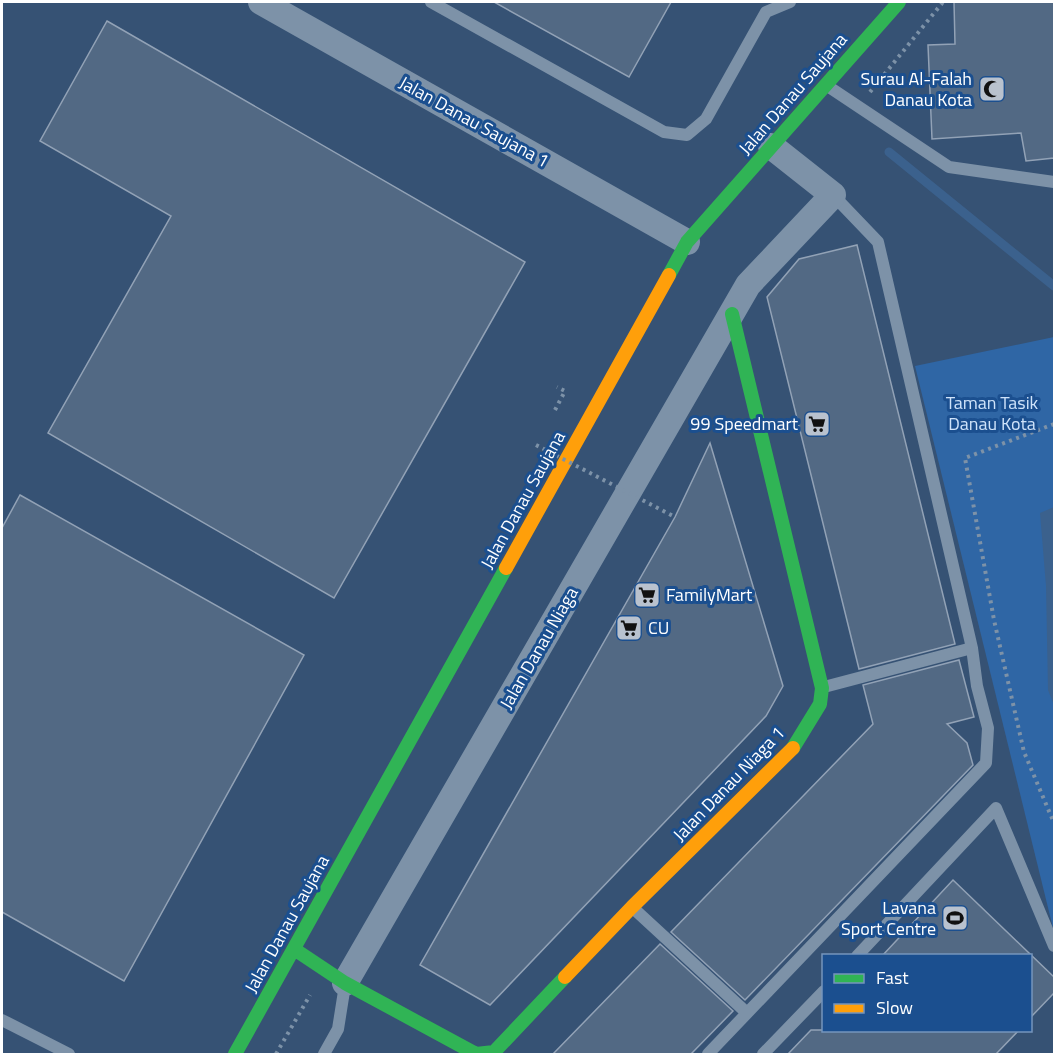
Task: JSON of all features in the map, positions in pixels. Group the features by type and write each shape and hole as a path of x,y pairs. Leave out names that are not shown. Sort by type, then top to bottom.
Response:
{"street":[{"name":"Jalan Danau Saujana 1","path":"261,2 687,242"},
{"name":"Jalan Danau Saujana","path":"235,1054 687,242 899,2"},
{"path":"771,146 833,195"},
{"name":"Jalan Danau Niaga","path":"335,976 748,285 833,195"},
{"path":"732,314 822,688"},
{"name":"Jalan Danau Niaga 1","path":"294,948 335,976 476,1054 494,1052 632,907 791,751 820,704 822,688"}],"lane":[{"path":"431,2 664,132 687,135 706,119 766,12 790,2"},
{"path":"825,84 949,167 1054,182"},
{"path":"708,1054 986,763 988,728 977,686 972,648 878,242 833,195"},
{"path":"822,688 972,648"},
{"path":"859,954 996,807 1054,946"},
{"path":"632,907 747,1013"},
{"path":"324,1054 338,1029 335,976"},
{"path":"763,1054 822,993"},
{"path":"2,1020 69,1054"}],"path":[{"path":"859,107 943,2"},
{"path":"550,418 564,391 557,387"},
{"path":"1054,424 965,458 994,620 1024,752 1054,823"},
{"path":"541,436 536,445 675,516"},
{"path":"276,1054 335,976"}],"green space":[{"name":"Taman Tasik Danau Kota","path":"1054,337 1054,932 915,366"}],"shaded area":[{"path":"1054,507 1054,705 1048,690 1046,586 1040,513"}],"building":[{"path":"494,2 671,2 629,77"},
{"name":"Surau Al-Falah Danau Kota","path":"954,2 1054,2 1054,158 1026,161 1021,133 932,139 928,45 955,44"},
{"path":"107,21 525,262 334,598 48,433 171,216 40,141"},
{"path":"857,245 955,644 859,669 767,297 799,259"},
{"path":"710,443 783,686 766,716 490,1005 420,965 675,517"},
{"path":"20,495 304,655 124,981 2,912 2,528"},
{"path":"959,660 974,717 947,724 967,743 973,765 745,1000 671,932 873,724 863,685"},
{"name":"Lavana Sport Centre","path":"953,880 1030,954 884,954"},
{"path":"660,944 733,1011 691,1054 553,1054"},
{"name":"Lavana Sport Centre","path":"1032,956 1054,977 1054,993 1032,1016"},
{"path":"811,1030 822,1030 822,1032 1017,1032 996,1054 788,1054"}],"waterway":[{"path":"889,152 1054,286"}],"traffic: fast":[{"path":"669,275 687,242 899,2"},
{"path":"732,314 822,688 820,704 793,748"},
{"path":"235,1054 506,568"},
{"path":"294,949 345,983 476,1054 494,1052 565,977"}],"traffic: slow":[{"path":"506,568 669,275"},
{"path":"565,977 632,907 793,748"}],"place":[{"name":"Surau Al-Falah Danau Kota","path":"992,89"},
{"name":"99 Speedmart","path":"817,424"},
{"name":"FamilyMart","path":"647,595"},
{"name":"CU","path":"629,628"},
{"name":"Lavana Sport Centre","path":"955,918"}]}
